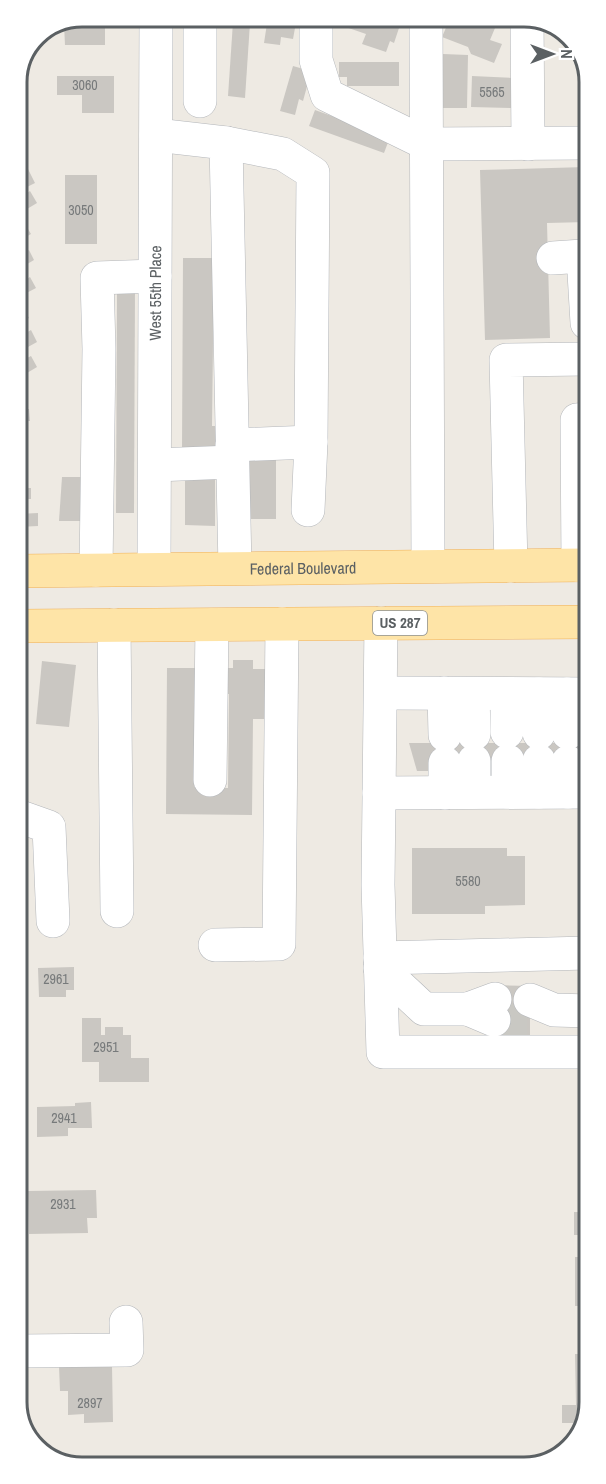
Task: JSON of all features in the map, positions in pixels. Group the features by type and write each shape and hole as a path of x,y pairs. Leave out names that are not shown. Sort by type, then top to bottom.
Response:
{"main road":[{"name":"Federal Boulevard","path":"27,575 96,570 579,565"},
{"name":"US 287","path":"27,626 579,622"}],"street":[{"name":"West 55th Place","path":"154,569 156,27"},
{"path":"200,27 200,101"},
{"path":"316,27 316,60 327,95 427,144 579,142"},
{"path":"426,27 428,566"},
{"path":"527,27 528,144"},
{"path":"156,135 226,143 284,154 313,173 311,442 308,510"},
{"path":"226,143 235,568"},
{"path":"574,257 579,282"},
{"path":"96,570 99,349 97,278 155,276"},
{"path":"511,566 506,360 579,359"},
{"path":"579,420 577,420 579,468"},
{"path":"155,465 311,442"},
{"path":"381,623 379,793 383,1052 579,1052"},
{"path":"215,945 279,944 282,624"},
{"path":"114,625 117,911"},
{"path":"210,780 212,625"},
{"path":"381,693 565,694 543,765"},
{"path":"459,694 459,763"},
{"path":"507,694 543,765"},
{"path":"379,793 459,763 543,765"},
{"path":"27,819 49,827 53,921"},
{"path":"380,963 579,953"},
{"path":"380,963 424,1009 485,1010"},
{"path":"538,1010 579,1011"},
{"path":"27,1351 127,1350 126,1322"}],"building":[{"path":"105,27 105,45 65,45 64,30"},
{"path":"233,27 250,27 245,98 228,96"},
{"path":"266,27 295,27 293,39 281,37 280,45 264,43"},
{"path":"346,27 399,28 394,43 390,41 386,52 362,44 366,34"},
{"path":"446,27 495,28 490,40 502,44 494,63 471,54 468,47 442,37"},
{"path":"443,54 468,55 467,108 442,108 438,57 443,57"},
{"path":"339,62 399,62 399,86 347,86 347,77 339,77"},
{"path":"293,66 307,70 309,79 303,101 299,99 295,115 280,111"},
{"path":"57,76 114,76 114,113 82,113 82,95 57,95"},
{"path":"472,76 513,78 511,108 471,107"},
{"path":"315,110 390,137 384,153 309,126"},
{"path":"579,167 579,222 547,223 550,338 485,340 480,170"},
{"path":"27,169 28,169 35,183 27,187"},
{"path":"65,175 97,175 97,244 65,244"},
{"path":"30,191 37,203 27,209 27,193"},
{"path":"29,250 34,260 27,264 27,251"},
{"path":"183,258 214,258 212,426 220,426 220,448 182,448"},
{"path":"30,277 36,288 27,293 27,279"},
{"path":"117,289 135,289 134,513 116,513"},
{"path":"31,330 37,342 27,348 27,332"},
{"path":"31,356 37,367 27,373 27,358"},
{"path":"27,409 29,409 30,421 27,421"},
{"path":"248,449 276,449 276,519 248,519"},
{"path":"62,477 90,477 93,521 59,521"},
{"path":"185,478 215,478 215,526 185,525"},
{"path":"27,488 31,488 31,499 27,499"},
{"path":"38,513 38,526 27,527 27,514"},
{"path":"233,660 253,660 253,669 272,669 272,719 253,719 252,815 166,814 167,668 201,668 200,688 195,688 194,787 228,788 229,694 226,694 226,668 233,668"},
{"path":"42,661 76,665 69,727 36,724"},
{"path":"409,743 579,743 579,771 417,771"},
{"path":"412,848 507,848 507,856 525,856 525,905 485,906 485,914 412,914"},
{"path":"74,967 74,990 66,990 66,997 39,997 38,968"},
{"path":"494,985 530,986 530,1046 493,1046"},
{"path":"82,1018 101,1018 101,1035 105,1035 105,1027 123,1027 123,1035 131,1035 131,1058 149,1058 149,1082 99,1082 99,1062 82,1062"},
{"path":"91,1102 92,1128 68,1128 68,1136 37,1137 37,1107 75,1106 75,1103"},
{"path":"96,1190 97,1218 87,1218 88,1233 29,1234 28,1191"},
{"path":"574,1212 579,1212 579,1235 574,1235"},
{"path":"575,1257 579,1257 579,1306 575,1306"},
{"path":"575,1354 579,1354 579,1409 574,1423 562,1423 562,1405 576,1405"},
{"path":"59,1366 112,1366 113,1422 84,1423 84,1414 68,1415 68,1391 60,1391"}],"tunnel":[{"path":"494,1020 530,1020"}]}
